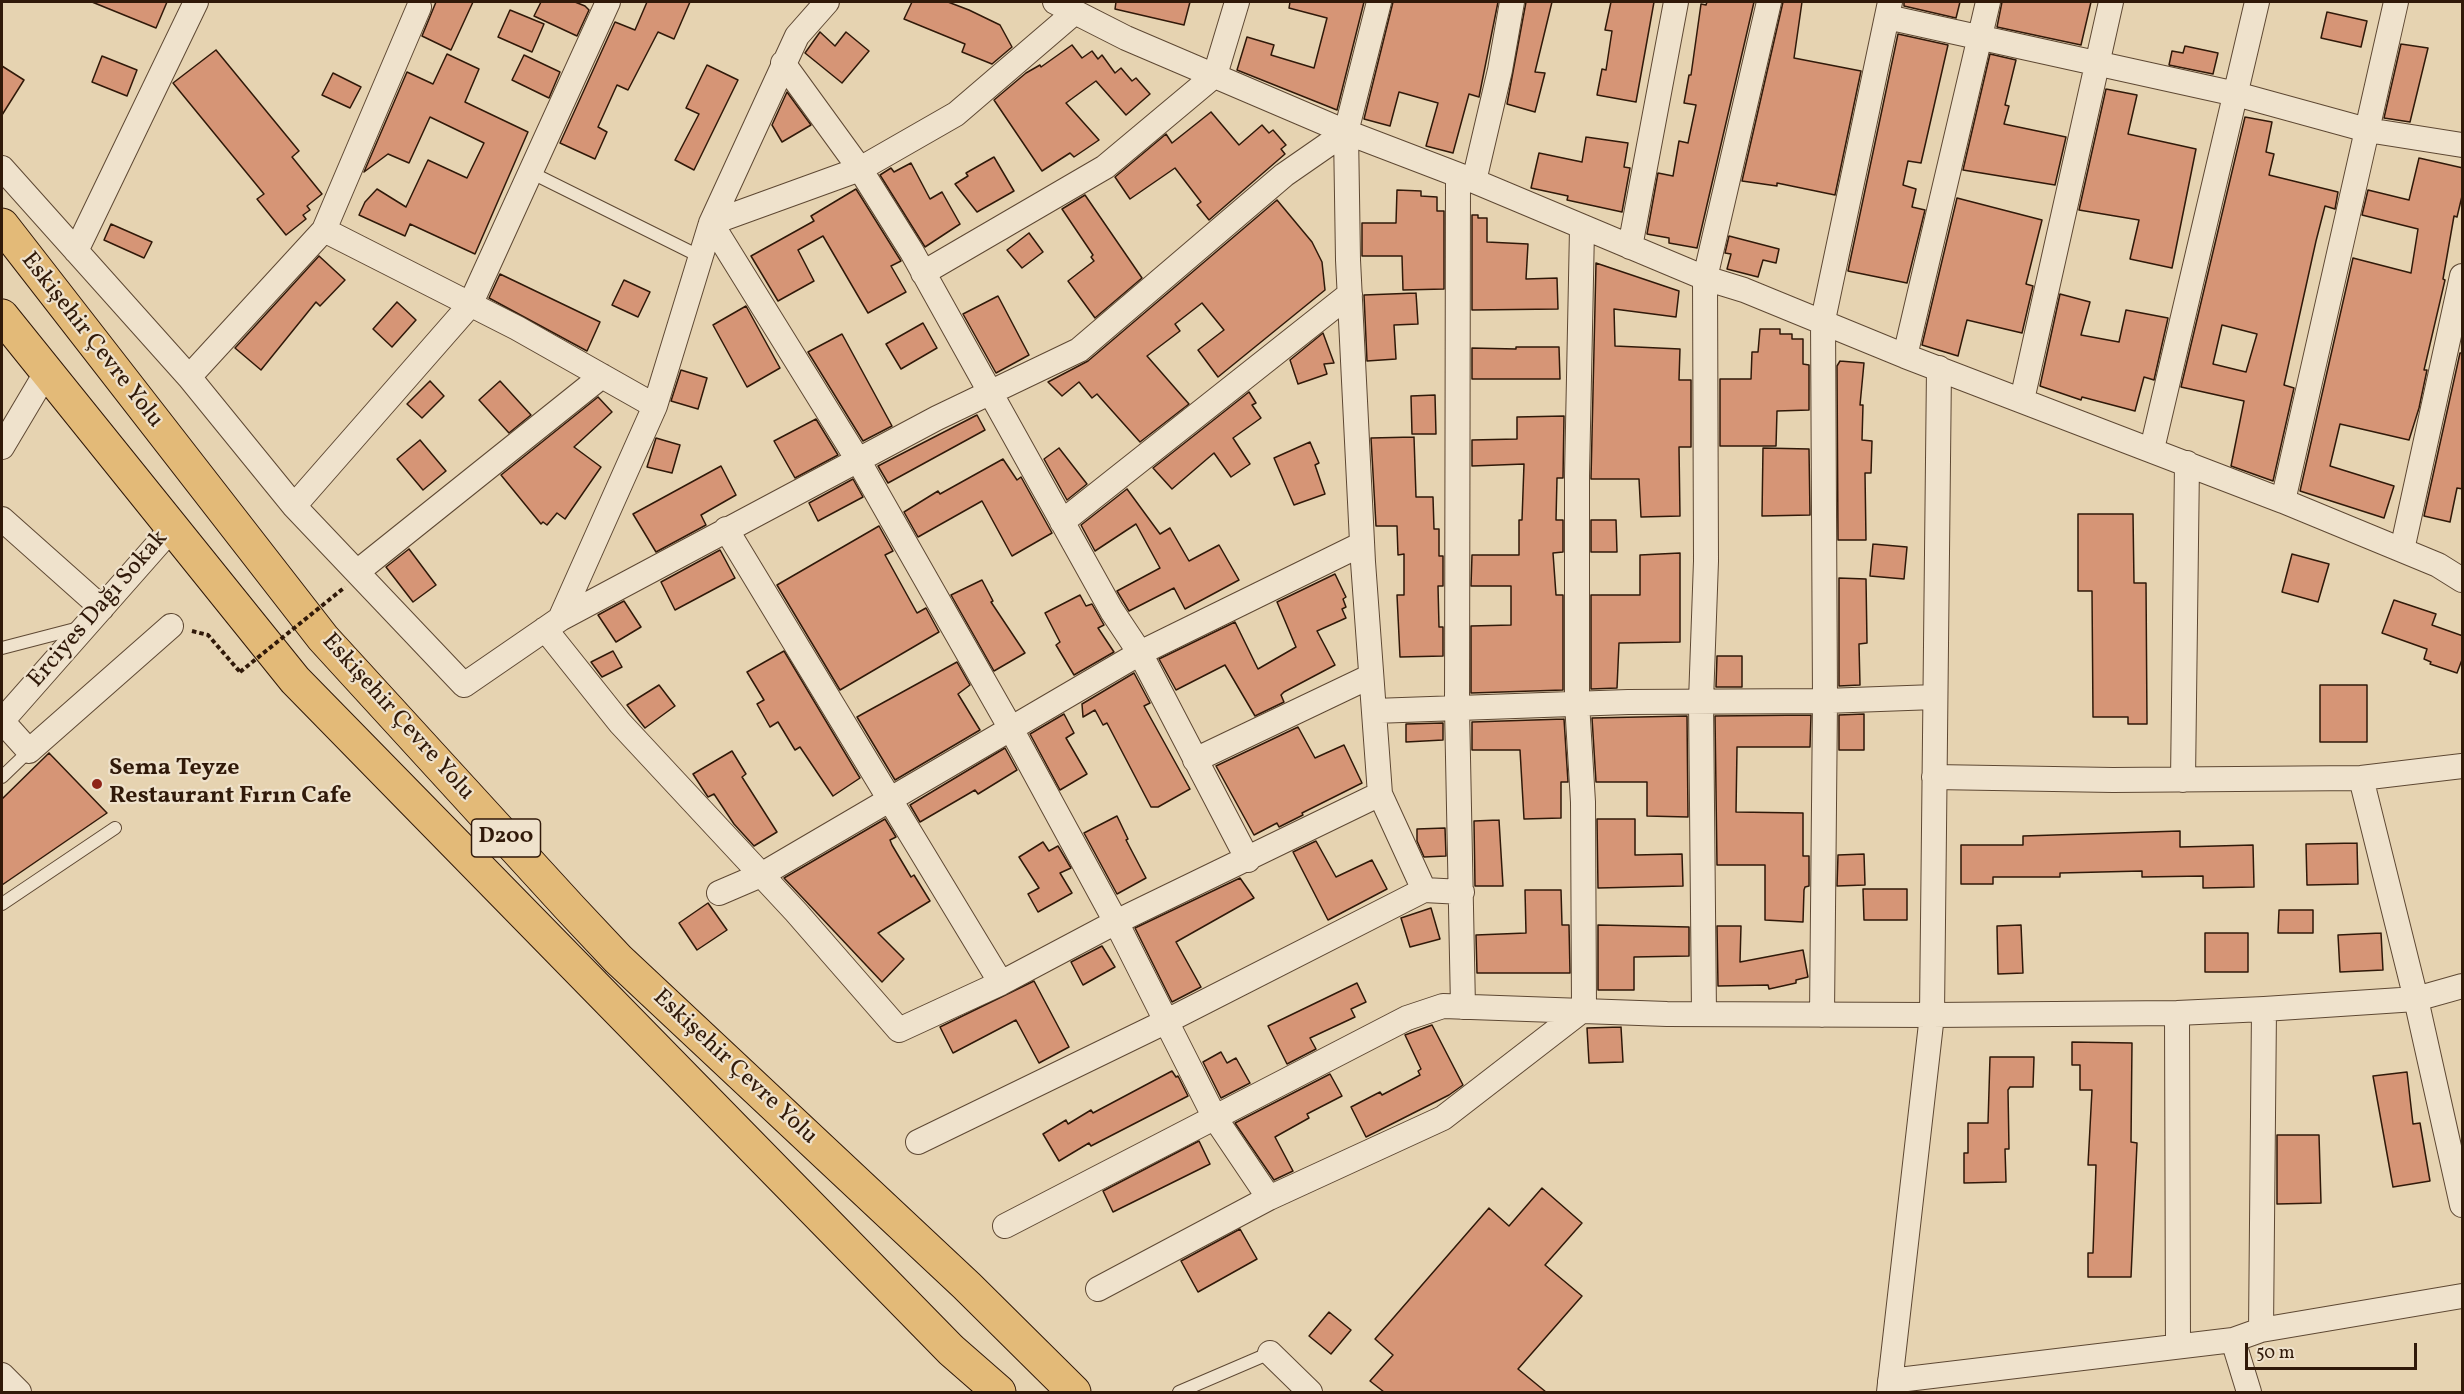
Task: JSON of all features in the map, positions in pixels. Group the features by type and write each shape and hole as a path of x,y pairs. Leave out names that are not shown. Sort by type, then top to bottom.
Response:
{"highway":[{"name":"Eskişehir Çevre Yolu","path":"2,225 323,638 396,718 618,959 1010,1327 1074,1392"},
{"name":"Eskişehir Çevre Yolu","path":"2,316 45,373 173,526 295,680 951,1350 999,1392"},
{"path":"1010,1327 1100,1392"},
{"path":"951,1350 978,1392"}],"street":[{"path":"76,251 196,2"},
{"path":"294,506 470,305 608,2"},
{"path":"553,624 655,406 699,256 711,223 797,36 827,2"},
{"path":"923,273 1105,167 1215,75 1237,2"},
{"path":"1379,2 1346,132 1350,294 1362,544 1380,794 1424,890"},
{"path":"1463,1007 1457,708 1466,178 1500,70 1512,2"},
{"path":"1630,247 1676,2"},
{"path":"1704,1014 1701,701 1707,561 1705,278 1769,2"},
{"path":"1905,356 1988,2"},
{"path":"2022,400 2111,2"},
{"path":"2152,449 2257,2"},
{"path":"2283,501 2396,2"},
{"path":"189,377 324,230 413,3"},
{"path":"711,223 860,169 956,114 1065,7 1126,38 1346,132 1466,178 1582,229 1705,278 1744,290 1822,320 1905,356 2283,501 2438,565 2463,580"},
{"path":"1822,1015 1826,701 1822,320 1888,9 1981,37 2236,94 2367,130 2463,145"},
{"path":"783,63 860,169 923,273 1112,611 1140,653 1248,860"},
{"path":"2,168 189,377 351,579 464,685 553,624 726,529 990,393 1079,350 1284,175 1346,132"},
{"path":"711,223 858,460 1010,727 1116,922 1215,1118 1269,1198"},
{"path":"1582,229 1577,476 1577,704 1583,802 1584,1009"},
{"path":"324,230 470,305 655,406"},
{"path":"2402,550 2463,276"},
{"path":"1062,522 1350,294"},
{"path":"1939,368 1932,1015 1889,1387 2178,1345 2233,1340 2261,1330 2463,1296"},
{"path":"2,447 45,373"},
{"path":"351,579 602,376"},
{"path":"2183,780 2187,463"},
{"path":"2,519 102,608"},
{"name":"Erciyes Dağı Sokak","path":"2,721 173,526"},
{"path":"726,529 888,800 1001,983"},
{"path":"719,893 761,875 1010,727 1140,653 1362,544"},
{"path":"553,624 620,723 761,875 899,1030 1001,983 1116,922 1380,794"},
{"path":"2,721 30,751 171,626"},
{"path":"1195,760 1371,676"},
{"path":"1374,711 1577,704 1826,701 1935,697"},
{"path":"1934,777 2183,780 2361,778 2463,766"},
{"path":"2361,778 2416,999 2463,1205"},
{"path":"918,1142 1167,1021 1424,890 1462,891"},
{"path":"1005,1226 1407,1018 1443,1006 1520,1011 1584,1009 1704,1014 2177,1013 2416,999 2463,986"},
{"path":"1098,1289 1269,1198 1443,1118 1584,1009"},
{"path":"2261,1330 2264,1009"},
{"path":"2177,1013 2178,1345"},
{"path":"2233,1340 2249,1392"},
{"path":"1270,1353 1310,1392"},
{"path":"2,1375 19,1392"}],"lane":[{"path":"530,172 699,256"},
{"path":"2,648 85,627"},
{"path":"2,777 30,751"},
{"path":"2,904 115,828"},
{"path":"1179,1392 1270,1353"}],"path":[{"path":"208,635 240,672 351,579"}],"building":[{"path":"92,2 167,2 156,28"},
{"path":"436,2 473,2 451,50 422,36"},
{"path":"541,2 575,2 585,6 589,10 577,36 534,16"},
{"path":"647,2 690,2 674,39 658,32 628,90 617,85 598,127 607,132 595,159 560,143 615,22 635,30"},
{"path":"912,2 948,2 969,10 1000,25 1012,47 992,64 962,52 965,44 904,19"},
{"path":"1116,2 1190,2 1184,25 1115,9"},
{"path":"1290,2 1364,2 1337,110 1237,70 1247,37 1274,45 1271,55 1314,68 1327,18 1289,8"},
{"path":"1393,2 1498,2 1479,97 1469,94 1453,153 1426,146 1438,103 1399,92 1390,126 1364,119"},
{"path":"1526,2 1552,2 1535,72 1545,73 1535,112 1507,104"},
{"path":"1611,2 1654,2 1636,102 1597,95 1602,69 1606,70 1612,31 1605,30"},
{"path":"1707,2 1754,2 1697,248 1669,243 1669,238 1647,234 1658,173 1673,176 1679,141 1688,143 1696,105 1684,103 1689,75 1691,75 1701,4 1706,5"},
{"path":"1783,2 1802,2 1794,58 1861,71 1835,195 1777,183 1777,186 1742,181"},
{"path":"1904,2 1960,2 1956,18 1904,6"},
{"path":"2002,2 2091,2 2081,45 1997,27"},
{"path":"510,10 544,24 532,52 498,37"},
{"path":"2327,12 2367,21 2361,47 2321,38"},
{"path":"820,32 835,46 846,32 869,51 842,83 805,53"},
{"path":"1898,34 1948,45 1921,163 1908,161 1903,185 1916,189 1912,207 1925,210 1907,283 1848,271"},
{"path":"2401,44 2428,48 2410,122 2384,118"},
{"path":"1072,45 1082,58 1092,51 1098,59 1102,55 1115,73 1121,68 1132,81 1136,78 1150,94 1126,115 1096,81 1066,103 1099,140 1074,157 1070,153 1042,171 994,100 1026,73 1040,65 1041,67"},
{"path":"2185,46 2218,53 2213,74 2169,65 2172,51 2183,53"},
{"path":"216,50 299,151 292,157 322,194 307,206 310,210 303,215 306,219 286,235 257,199 264,194 173,83"},
{"path":"447,54 479,69 465,102 528,132 475,254 410,224 405,236 359,215 365,202 377,189 406,207 428,160 467,178 484,143 430,117 409,163 388,154 364,172 407,72 433,84"},
{"path":"1990,54 2016,60 2005,105 2009,106 2004,124 2066,137 2055,185 1963,170"},
{"path":"524,55 560,72 549,98 512,80"},
{"path":"102,56 137,70 127,96 92,82"},
{"path":"707,65 738,80 694,170 675,160 699,114 686,108"},
{"path":"2,66 24,80 2,115"},
{"path":"333,73 361,87 350,108 322,95"},
{"path":"2106,89 2137,95 2128,134 2196,149 2172,268 2130,259 2139,220 2079,210"},
{"path":"787,92 811,125 782,142 772,125"},
{"path":"1211,112 1239,145 1262,125 1269,133 1273,130 1286,145 1281,149 1285,154 1209,220 1197,205 1201,202 1175,168 1130,199 1115,177 1166,134 1172,143"},
{"path":"2245,117 2272,122 2266,152 2274,154 2269,175 2338,192 2335,209 2325,206 2316,241 2284,385 2294,388 2273,481 2231,466 2244,401 2181,387","holes":["2222,325 2257,334 2246,372 2213,364"]},
{"path":"1586,137 1628,143 1624,167 1630,168 1622,212 1567,200 1568,196 1531,188 1539,153 1582,162"},
{"path":"994,157 1014,191 977,212 955,184 968,176 966,173"},
{"path":"2419,158 2463,168 2463,192 2457,217 2454,216 2443,279 2445,280 2424,370 2427,370 2419,408 2409,440 2340,424 2330,466 2394,486 2384,518 2300,491 2353,258 2411,273 2418,229 2362,215 2368,190 2409,200"},
{"path":"911,163 930,199 942,192 960,224 925,247 880,175 891,168 894,172"},
{"path":"856,189 901,261 891,266 906,292 868,313 823,236 798,250 814,281 778,301 751,256 814,221 811,216"},
{"path":"1397,190 1421,191 1421,196 1437,197 1437,211 1444,211 1444,289 1403,290 1402,256 1362,256 1362,223 1396,223"},
{"path":"1085,195 1142,278 1095,318 1068,281 1094,261 1091,257 1093,255 1062,209"},
{"path":"1957,198 2042,220 2026,284 2033,286 2022,333 1967,320 1958,356 1922,345"},
{"path":"1277,200 1312,242 1322,262 1325,290 1218,377 1198,350 1224,330 1202,303 1175,324 1180,331 1147,356 1189,404 1140,442 1097,394 1092,398 1079,382 1062,396 1048,382 1088,361"},
{"path":"1472,215 1487,218 1487,242 1528,244 1526,279 1557,278 1558,309 1472,310"},
{"path":"111,224 152,242 144,258 104,240"},
{"path":"1029,233 1043,252 1022,268 1007,250"},
{"path":"1729,236 1779,249 1776,263 1763,260 1758,277 1727,269 1731,254 1725,253"},
{"path":"319,256 345,280 320,306 316,302 261,370 235,348"},
{"path":"1596,263 1679,291 1676,317 1614,309 1615,346 1680,349 1679,380 1691,380 1691,447 1679,447 1680,516 1641,517 1639,479 1591,479"},
{"path":"500,274 600,322 587,351 489,298"},
{"path":"624,280 650,292 638,317 612,305"},
{"path":"1416,293 1418,324 1394,325 1396,359 1367,361 1364,295"},
{"path":"2060,294 2090,302 2081,335 2119,342 2126,310 2168,318 2154,380 2144,377 2135,411 2082,397 2081,400 2040,386"},
{"path":"998,296 1029,355 996,373 963,314"},
{"path":"397,302 416,320 392,347 373,329"},
{"path":"746,306 780,368 747,387 713,325"},
{"path":"923,323 937,348 901,369 886,344"},
{"path":"1760,329 1780,329 1780,334 1792,334 1792,339 1803,339 1803,364 1809,365 1809,410 1777,411 1776,446 1720,446 1720,379 1751,379 1752,352 1758,352"},
{"path":"1323,333 1334,363 1324,364 1327,374 1298,384 1290,360"},
{"path":"842,334 892,426 863,441 808,352"},
{"path":"1516,347 1559,347 1560,379 1472,379 1472,348 1516,349"},
{"path":"2460,353 2463,353 2463,489 2457,488 2450,522 2424,516"},
{"path":"1840,361 1864,363 1860,405 1863,405 1862,440 1872,441 1871,473 1865,473 1866,540 1838,540 1837,366"},
{"path":"681,370 707,378 698,409 671,401"},
{"path":"430,381 444,396 422,418 407,404"},
{"path":"500,381 531,415 509,433 479,400"},
{"path":"1249,392 1256,403 1252,405 1261,418 1233,438 1250,464 1231,477 1214,453 1172,489 1153,468"},
{"path":"1435,395 1436,434 1412,434 1411,396"},
{"path":"598,397 612,412 574,447 601,467 565,519 557,513 547,525 543,522 541,524 501,475"},
{"path":"977,415 985,430 888,483 878,466"},
{"path":"1564,416 1563,478 1557,478 1556,520 1563,520 1563,552 1553,553 1556,595 1563,595 1563,690 1471,693 1471,626 1511,625 1511,586 1471,586 1472,555 1519,555 1519,520 1522,520 1524,464 1472,466 1472,440 1517,439 1517,417"},
{"path":"816,419 838,455 795,478 774,441"},
{"path":"1414,437 1416,497 1433,497 1434,529 1439,529 1439,556 1443,556 1443,586 1438,586 1439,627 1443,627 1443,656 1400,657 1397,595 1404,595 1404,554 1398,555 1397,526 1376,526 1371,438"},
{"path":"656,438 680,445 672,473 647,467"},
{"path":"420,440 446,471 423,490 397,459"},
{"path":"1310,442 1319,463 1315,465 1325,494 1294,505 1274,458"},
{"path":"1059,448 1087,484 1067,500 1044,459"},
{"path":"1763,448 1809,449 1810,515 1762,516"},
{"path":"1003,459 1017,480 1021,477 1052,533 1012,556 982,501 918,537 904,512 938,491 940,494"},
{"path":"721,466 736,495 701,515 706,525 656,552 633,514"},
{"path":"853,479 863,497 818,521 809,503"},
{"path":"1127,489 1160,534 1170,528 1189,561 1219,545 1239,580 1185,609 1174,588 1129,611 1117,591 1160,568 1136,524 1095,551 1081,525"},
{"path":"2078,514 2133,514 2134,583 2146,583 2147,724 2128,724 2128,717 2093,717 2092,591 2078,591"},
{"path":"1591,520 1616,520 1617,552 1591,552"},
{"path":"879,526 893,551 885,555 917,613 926,608 939,632 840,690 777,585"},
{"path":"1873,544 1907,547 1904,579 1870,576"},
{"path":"409,549 436,585 413,602 386,567"},
{"path":"720,550 735,578 675,610 661,582"},
{"path":"1680,553 1680,642 1619,643 1617,688 1591,689 1591,595 1640,595 1640,555"},
{"path":"2292,554 2329,564 2318,602 2282,592"},
{"path":"1335,574 1346,597 1343,599 1346,607 1342,609 1346,618 1317,631 1335,665 1284,692 1281,695 1284,702 1255,716 1225,665 1176,690 1159,659 1235,622 1258,669 1296,647 1277,602"},
{"path":"1839,578 1866,579 1867,643 1859,644 1860,685 1839,686"},
{"path":"982,580 993,601 991,602 1025,653 994,671 951,595"},
{"path":"1080,595 1086,606 1092,604 1104,625 1098,628 1114,652 1074,675 1056,645 1060,642 1045,613"},
{"path":"2394,600 2436,614 2432,625 2463,636 2463,657 2457,673 2430,664 2431,662 2424,659 2427,649 2382,633"},
{"path":"624,601 641,627 616,642 598,615"},
{"path":"613,651 622,667 602,677 591,662"},
{"path":"784,651 860,778 833,796 800,747 795,750 778,722 770,727 757,704 764,700 747,672"},
{"path":"1717,656 1742,656 1742,687 1716,687"},
{"path":"957,662 970,685 958,694 980,730 895,780 857,717"},
{"path":"1134,673 1150,703 1144,706 1190,789 1158,807 1151,807 1107,723 1103,725 1095,710 1083,717 1082,704"},
{"path":"659,685 675,706 645,728 627,705"},
{"path":"2320,685 2367,685 2367,742 2320,742"},
{"path":"1064,714 1074,733 1066,738 1087,774 1060,790 1030,734"},
{"path":"1864,714 1864,750 1839,750 1839,715"},
{"path":"1811,715 1810,747 1737,747 1736,812 1803,813 1803,856 1809,856 1809,886 1804,890 1803,922 1765,920 1765,865 1717,865 1715,716"},
{"path":"1687,716 1688,817 1647,816 1647,782 1596,782 1592,718"},
{"path":"1564,719 1568,782 1561,782 1561,818 1524,819 1520,750 1472,750 1472,722"},
{"path":"1443,723 1443,740 1406,742 1406,724"},
{"path":"1298,727 1315,758 1344,745 1362,783 1279,827 1277,823 1254,835 1216,766"},
{"path":"1005,748 1017,770 978,794 975,790 920,822 910,805"},
{"path":"732,751 746,774 742,777 777,832 754,846 734,824 714,794 708,797 693,774"},
{"path":"49,753 107,813 2,885 2,799"},
{"path":"1117,816 1128,839 1126,840 1146,878 1117,894 1084,833"},
{"path":"885,819 896,837 890,840 892,845 911,877 914,875 930,901 878,933 904,959 882,982 784,878"},
{"path":"1597,819 1635,819 1635,855 1682,854 1683,886 1598,888"},
{"path":"1499,820 1503,886 1475,886 1474,821"},
{"path":"1445,828 1446,856 1424,857 1417,841 1417,829"},
{"path":"2180,831 2180,847 2253,845 2254,887 2203,888 2203,876 2142,877 2142,871 2060,873 2060,877 1993,877 1993,884 1961,884 1961,845 2023,845 2023,836"},
{"path":"1316,841 1336,877 1372,860 1387,889 1328,920 1293,852"},
{"path":"1043,842 1049,851 1058,846 1071,868 1060,873 1072,893 1038,912 1028,894 1039,888 1019,857"},
{"path":"2357,843 2358,884 2307,885 2306,844"},
{"path":"1864,854 1865,885 1837,886 1838,855"},
{"path":"1240,878 1254,898 1176,942 1201,987 1172,1002 1135,928"},
{"path":"1863,889 1907,889 1907,920 1864,920"},
{"path":"1525,890 1561,890 1562,925 1569,925 1570,973 1477,973 1476,935 1526,933"},
{"path":"708,903 727,930 697,950 679,923"},
{"path":"1431,908 1440,939 1410,947 1401,918"},
{"path":"2279,910 2313,910 2313,933 2278,933"},
{"path":"1598,925 1689,927 1689,956 1634,957 1634,990 1598,990"},
{"path":"2021,925 2023,973 1998,974 1997,926"},
{"path":"1717,926 1741,926 1740,962 1803,950 1808,977 1796,980 1796,983 1769,989 1768,985 1718,986"},
{"path":"2205,933 2248,933 2248,972 2205,972"},
{"path":"2381,933 2383,970 2340,972 2338,935"},
{"path":"1102,946 1115,967 1083,985 1071,962"},
{"path":"1034,981 1069,1047 1039,1063 1016,1020 953,1053 940,1027"},
{"path":"1357,983 1366,1002 1351,1009 1355,1017 1310,1038 1316,1049 1287,1064 1268,1026"},
{"path":"1432,1025 1463,1085 1449,1095 1366,1137 1351,1107 1380,1092 1382,1095 1420,1075 1418,1071 1421,1069 1405,1035"},
{"path":"1621,1027 1623,1062 1589,1063 1587,1028"},
{"path":"2072,1042 2132,1043 2131,1142 2137,1143 2131,1277 2088,1277 2088,1253 2093,1253 2096,1165 2088,1165 2092,1090 2080,1090 2080,1065 2072,1065"},
{"path":"1221,1052 1227,1063 1236,1058 1250,1083 1221,1098 1203,1062"},
{"path":"1990,1057 2034,1057 2033,1087 2010,1087 2008,1090 2009,1149 2005,1149 2006,1182 1964,1183 1964,1153 1968,1153 1968,1123 1988,1123"},
{"path":"1172,1071 1176,1077 1178,1076 1188,1096 1091,1146 1089,1143 1059,1161 1043,1134 1066,1120 1068,1124 1091,1110 1093,1113"},
{"path":"2407,1072 2413,1124 2420,1123 2430,1181 2393,1187 2373,1076"},
{"path":"1330,1074 1342,1096 1307,1114 1309,1118 1275,1137 1293,1171 1274,1180 1235,1123"},
{"path":"2277,1135 2319,1135 2321,1203 2277,1204"},
{"path":"1199,1141 1210,1164 1113,1212 1103,1191"},
{"path":"1542,1188 1582,1223 1545,1265 1582,1296 1518,1369 1546,1392 1384,1392 1370,1381 1393,1355 1375,1339 1489,1208 1509,1226"},
{"path":"1240,1229 1257,1259 1198,1292 1181,1261"},
{"path":"1329,1312 1351,1330 1331,1354 1309,1336"}],"place":[{"name":"Sema Teyze Restaurant Fırın Cafe","path":"97,784"}]}
